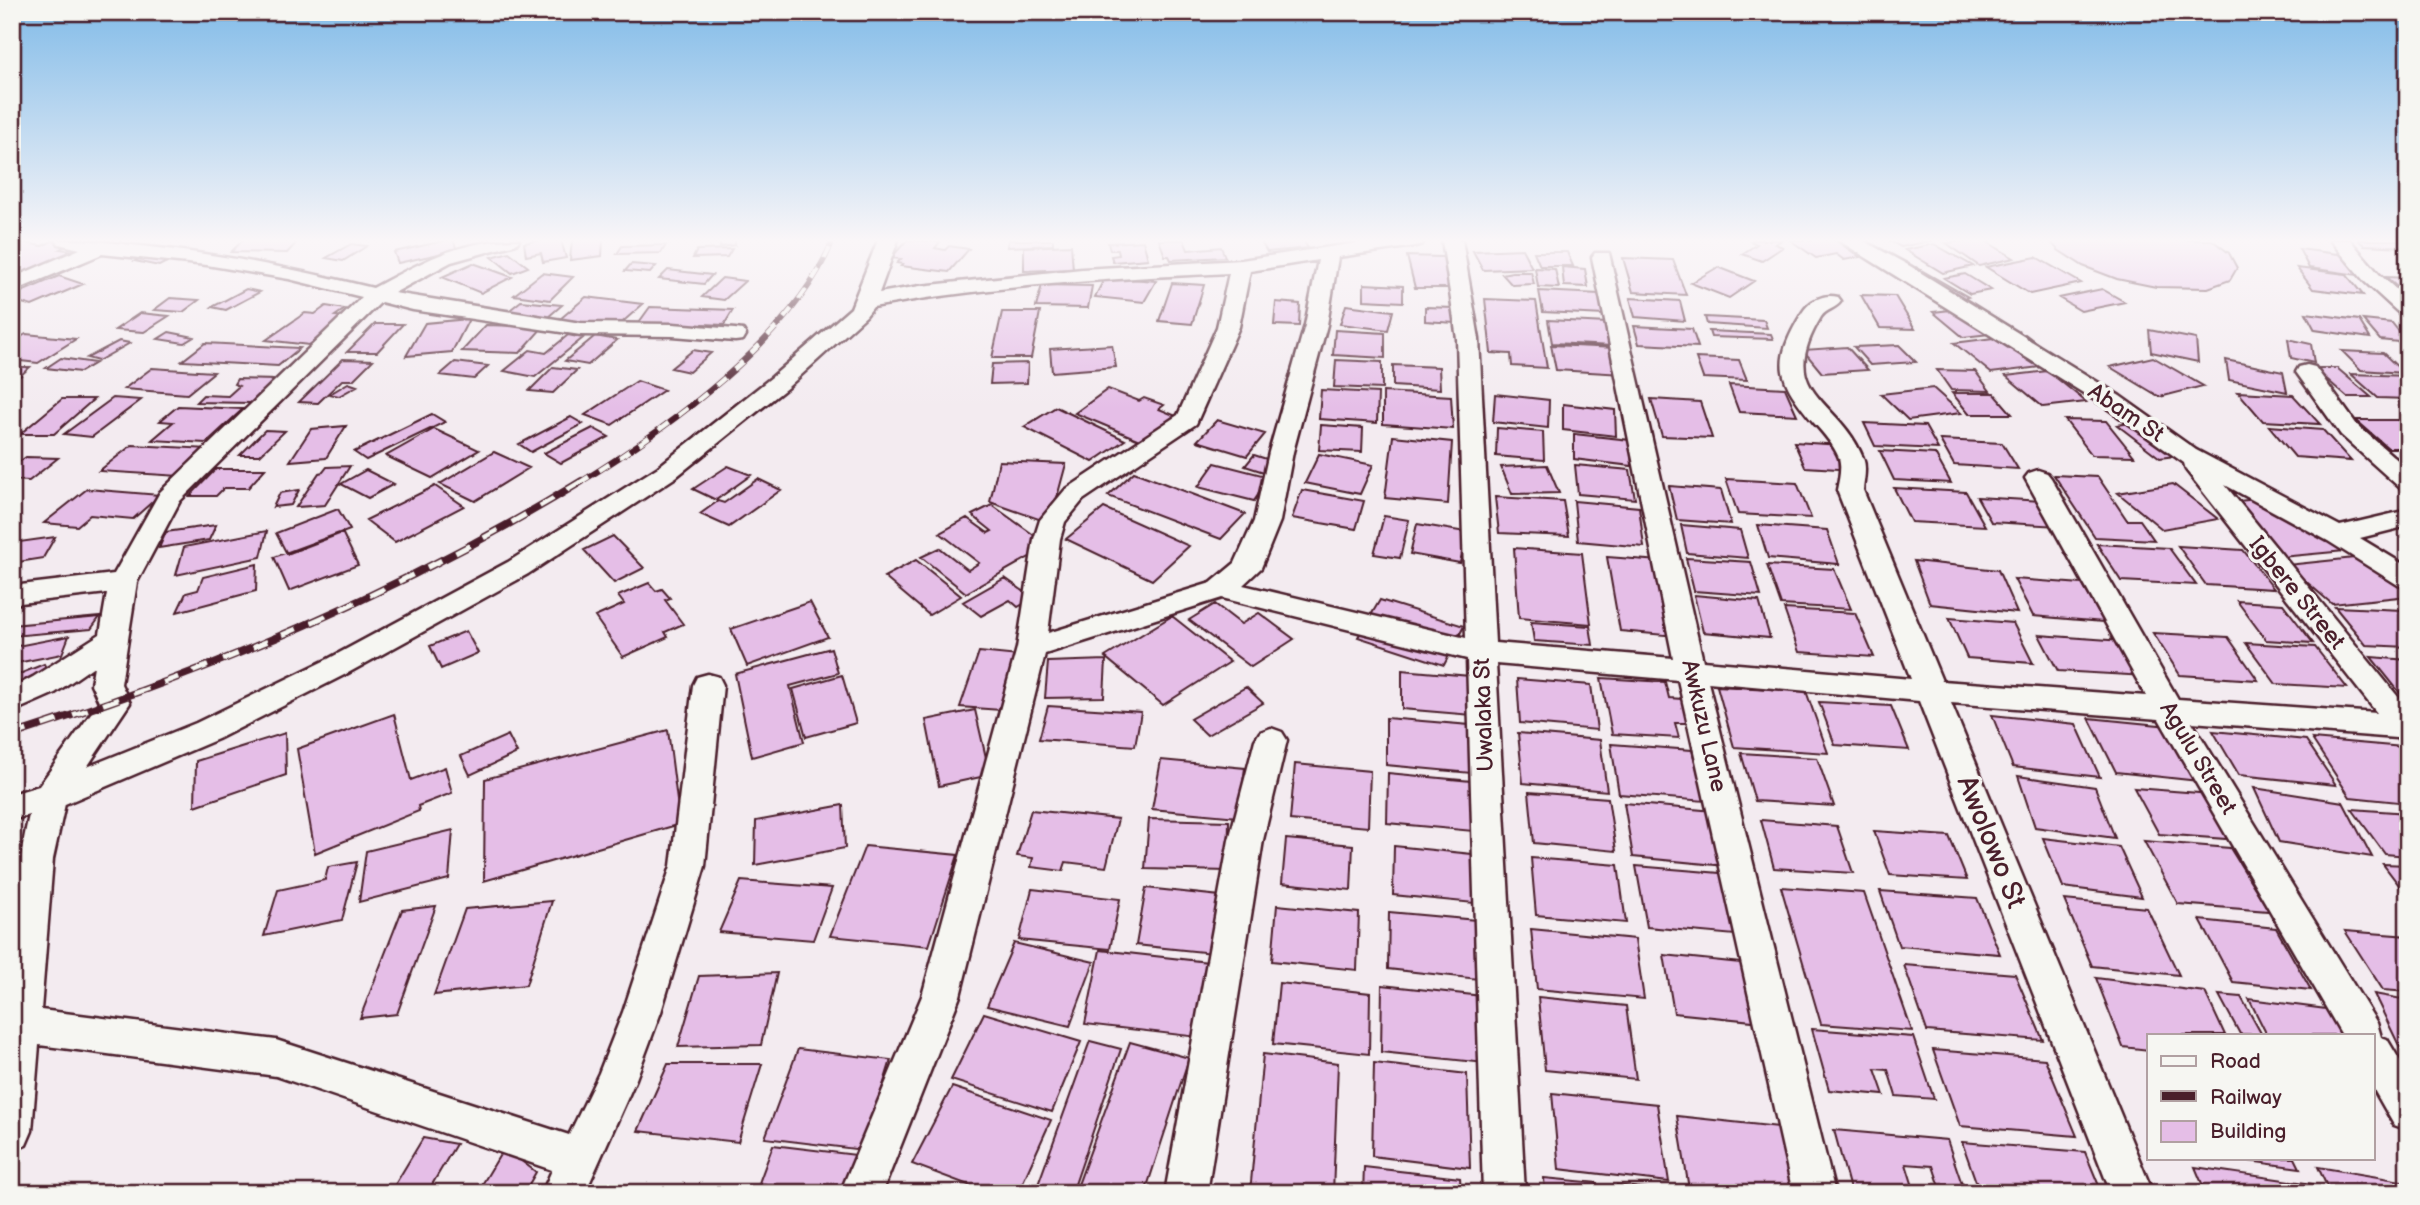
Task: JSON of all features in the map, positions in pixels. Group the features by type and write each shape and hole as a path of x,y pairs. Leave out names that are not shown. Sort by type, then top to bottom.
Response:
{"street":[{"path":"12,1131 17,1027 37,859 50,796 115,703 106,684 123,582 169,496 376,296"},
{"path":"382,296 413,304 581,329 673,330 735,335"},
{"path":"12,807 50,796 207,731 338,666 517,568 667,472 780,382 859,312 867,296"},
{"path":"865,302 897,296"},
{"path":"861,1193 941,996 1032,648 1047,539 1053,520 1074,495 1188,419 1228,327 1235,296"},
{"path":"1032,648 1221,589 1247,568 1267,521 1281,452 1316,325 1321,296"},
{"name":"Uwalaka St","path":"1461,296 1468,339 1504,1193"},
{"name":"Awkuzu Lane","path":"1610,296 1690,669 1814,1193"},
{"name":"Abam St","path":"1944,296 2088,387 2187,455 2337,535 2408,579"},
{"path":"2392,296 2408,311"},
{"name":"Awolowo St","path":"1831,301 1811,311 1790,353 1792,369 1804,398 1839,436 1852,461 1850,490 2132,1193"},
{"path":"2306,372 2349,430 2408,482"},
{"name":"Igbere Street","path":"2187,455 2407,728"},
{"name":"Agulu Street","path":"2038,478 2168,708 2362,1034"},
{"path":"2337,535 2408,518"},
{"path":"12,595 123,582"},
{"path":"1221,589 1481,652 1930,691 2407,728"},
{"path":"12,701 44,685 113,639"},
{"path":"17,1027 276,1058 571,1176 616,1079 642,1012 688,866 708,685"},
{"path":"1186,1193 1246,840 1271,740"},
{"path":"2374,1054 2408,1111"}],"building":[{"path":"12,296 55,296 32,306 12,300"},
{"path":"232,296 252,296 226,310 212,307"},
{"path":"523,296 554,296 550,300"},
{"path":"703,296 728,296 724,300"},
{"path":"1039,296 1090,296 1088,308 1036,307"},
{"path":"1095,296 1147,296 1144,302"},
{"path":"1167,296 1201,296 1192,324 1159,321"},
{"path":"1364,296 1403,296 1403,302 1364,300"},
{"path":"1540,296 1601,296 1605,315 1543,312"},
{"path":"1862,296 1895,296 1915,329 1880,328"},
{"path":"1932,296 1968,297 1944,303"},
{"path":"2115,296 2125,302 2081,311 2059,298"},
{"path":"586,297 643,304 617,327 560,319"},
{"path":"170,298 199,300 183,312 154,310"},
{"path":"1630,298 1680,301 1685,321 1635,317"},
{"path":"1485,299 1536,301 1547,368 1512,366 1511,354 1491,353"},
{"path":"521,301 562,305 547,318 506,313"},
{"path":"1276,302 1300,304 1299,326 1274,325"},
{"path":"1346,305 1393,311 1388,330 1340,324"},
{"path":"326,306 345,309 335,316 347,317 309,345 266,340 305,313 315,314"},
{"path":"650,307 733,310 724,325 637,325"},
{"path":"1425,307 1454,308 1455,323 1425,321"},
{"path":"1977,307 2008,332 1963,337 1933,312"},
{"path":"1002,312 1040,312 1031,358 992,358"},
{"path":"140,313 169,316 144,332 115,330"},
{"path":"2306,313 2359,320 2370,338 2315,330"},
{"path":"1705,317 1764,320 1767,328 1707,324"},
{"path":"469,319 452,352 406,356 425,323"},
{"path":"1548,320 1607,323 1613,346 1552,343"},
{"path":"2363,320 2392,323 2408,343 2380,340"},
{"path":"375,324 403,324 377,352 347,352"},
{"path":"486,325 543,327 520,353 462,351"},
{"path":"1634,326 1692,329 1698,347 1639,344"},
{"path":"1335,330 1385,333 1385,358 1333,355"},
{"path":"2149,330 2196,339 2198,362 2151,352"},
{"path":"1709,331 1771,334 1773,339 1711,337"},
{"path":"169,332 194,337 184,343 158,339"},
{"path":"26,334 76,339 38,363 12,360 12,342"},
{"path":"2025,334 2064,364 1991,373 1954,343"},
{"path":"568,335 583,338 535,377 504,371 530,350 546,353"},
{"path":"595,336 617,340 588,365 565,361"},
{"path":"2288,339 2311,344 2314,363 2291,358"},
{"path":"119,341 130,343 98,361 87,358"},
{"path":"205,343 300,348 278,366 182,361"},
{"path":"1112,345 1116,367 1052,372 1050,349"},
{"path":"1551,345 1617,348 1623,374 1556,370"},
{"path":"1899,345 1916,362 1870,365 1854,347"},
{"path":"1847,347 1868,370 1822,373 1803,350"},
{"path":"693,350 711,353 689,372 671,368"},
{"path":"2342,351 2383,353 2404,373 2361,370"},
{"path":"2153,357 2203,386 2160,397 2110,367"},
{"path":"61,358 95,363 80,372 46,368"},
{"path":"1696,358 1739,360 1747,380 1703,378"},
{"path":"343,359 373,360 353,380 342,380 318,403 299,402"},
{"path":"1336,360 1382,362 1382,389 1334,387"},
{"path":"2226,360 2283,372 2287,392 2229,380"},
{"path":"455,362 488,366 474,379 440,375"},
{"path":"1028,363 1027,383 990,384 992,364"},
{"path":"1393,365 1439,367 1440,389 1393,386"},
{"path":"12,367 30,367 20,376 12,376"},
{"path":"553,367 577,370 553,393 529,391"},
{"path":"152,368 214,372 187,394 124,389"},
{"path":"2314,368 2337,368 2371,397 2347,397"},
{"path":"1937,370 1975,371 1990,391 1951,390"},
{"path":"2048,371 2086,402 2043,407 2006,376"},
{"path":"2351,374 2408,376 2408,399 2378,398"},
{"path":"237,379 276,380 251,403 196,402 203,395 228,396 239,386 234,384"},
{"path":"637,381 664,390 612,425 585,415"},
{"path":"348,383 357,386 339,396 330,394"},
{"path":"1729,385 1785,388 1797,415 1739,412"},
{"path":"1933,388 1961,413 1908,420 1881,394"},
{"path":"1108,389 1139,401 1144,398 1164,405 1159,409 1181,418 1149,444 1075,413"},
{"path":"1321,390 1378,393 1377,423 1319,419"},
{"path":"1383,392 1451,396 1453,429 1383,424"},
{"path":"2238,392 2293,395 2320,424 2263,421"},
{"path":"1952,393 1994,393 2012,414 1969,414"},
{"path":"1495,394 1549,400 1548,428 1493,422"},
{"path":"113,398 141,400 92,437 64,434"},
{"path":"62,399 94,399 54,434 20,434"},
{"path":"1651,399 1700,402 1712,438 1662,436"},
{"path":"1563,404 1615,410 1616,436 1563,430"},
{"path":"178,406 243,409 206,443 152,440 173,422 160,421"},
{"path":"1056,407 1125,440 1093,462 1024,427"},
{"path":"432,414 445,422 366,460 354,452"},
{"path":"571,417 583,424 531,452 519,444"},
{"path":"1217,420 1265,434 1247,456 1197,441"},
{"path":"2065,420 2106,421 2134,456 2092,455"},
{"path":"2356,420 2408,420 2408,448 2388,448"},
{"path":"2138,422 2182,455 2160,458 2117,425"},
{"path":"1864,423 1925,426 1938,449 1875,446"},
{"path":"1321,425 1363,428 1362,452 1319,450"},
{"path":"346,426 326,458 290,461 311,429"},
{"path":"2269,426 2323,430 2351,461 2295,457"},
{"path":"593,428 609,437 561,463 544,453"},
{"path":"1497,428 1543,432 1544,460 1496,456"},
{"path":"434,429 479,450 432,478 386,456"},
{"path":"265,430 285,431 260,455 240,455"},
{"path":"1574,434 1630,440 1632,466 1574,459"},
{"path":"1393,436 1452,442 1448,504 1385,498"},
{"path":"1940,440 2002,443 2018,469 1954,465"},
{"path":"1794,442 1842,445 1854,470 1805,467"},
{"path":"132,445 211,449 180,476 99,471"},
{"path":"1880,451 1935,454 1951,483 1894,480"},
{"path":"494,452 529,468 475,501 440,484"},
{"path":"1319,454 1373,465 1360,494 1305,483"},
{"path":"1254,455 1276,462 1267,473 1245,466"},
{"path":"26,457 58,458 29,481 12,480 12,467"},
{"path":"999,461 1066,464 1050,523 990,502"},
{"path":"1215,463 1270,477 1254,501 1198,487"},
{"path":"1547,465 1559,493 1512,494 1501,467"},
{"path":"1575,465 1630,470 1635,499 1578,494"},
{"path":"350,466 325,505 296,507 319,473 327,467"},
{"path":"728,466 751,475 716,500 693,489"},
{"path":"216,469 265,469 248,488 224,488 216,496 190,496"},
{"path":"366,470 394,484 368,498 341,484"},
{"path":"1134,472 1245,514 1221,539 1108,496"},
{"path":"2054,475 2098,477 2127,520 2140,520 2154,540 2095,537"},
{"path":"758,479 781,490 729,527 700,514 718,501 724,503"},
{"path":"1726,479 1797,483 1811,518 1738,514"},
{"path":"2173,484 2218,519 2162,529 2118,493"},
{"path":"435,486 464,506 395,542 366,520"},
{"path":"1669,486 1721,490 1731,524 1677,520"},
{"path":"1894,488 1966,492 1985,526 1911,522"},
{"path":"87,489 160,495 133,519 90,515 77,526 44,523"},
{"path":"299,490 291,505 273,507 280,493"},
{"path":"1302,490 1364,501 1356,529 1292,518"},
{"path":"1495,497 1563,501 1569,536 1499,533"},
{"path":"1977,497 2042,501 2058,526 1991,522"},
{"path":"2279,497 2345,551 2281,557 2227,502"},
{"path":"1574,501 1639,507 1644,547 1578,541"},
{"path":"992,505 1049,546 966,593 921,557 940,548 968,570 979,563 940,533 967,518 988,533 992,531 972,515"},
{"path":"1104,508 1189,546 1152,580 1066,539"},
{"path":"338,509 350,530 287,554 276,533"},
{"path":"1384,516 1409,520 1400,558 1374,554"},
{"path":"1417,524 1466,532 1460,563 1410,554"},
{"path":"216,525 209,540 159,548 166,532"},
{"path":"1681,525 1740,530 1748,558 1687,553"},
{"path":"1758,525 1827,530 1839,564 1768,558"},
{"path":"267,531 261,557 176,575 184,547"},
{"path":"342,532 358,565 289,591 274,557"},
{"path":"613,536 644,568 614,583 584,550"},
{"path":"55,537 43,558 12,563 12,543"},
{"path":"2097,544 2169,548 2196,585 2121,581"},
{"path":"2178,546 2243,550 2274,589 2206,585"},
{"path":"1514,548 1582,553 1591,624 1519,618"},
{"path":"1607,557 1660,561 1676,636 1620,631"},
{"path":"2364,557 2408,592 2408,596 2332,604 2287,565"},
{"path":"1686,558 1751,562 1761,596 1694,591"},
{"path":"916,560 961,596 929,615 884,577"},
{"path":"1914,561 1998,570 2017,613 1930,604"},
{"path":"257,564 256,591 177,612 186,593 198,590 203,577"},
{"path":"1767,565 1834,569 1851,609 1781,605"},
{"path":"1005,578 1033,598 1018,607 1010,600 981,616 963,602"},
{"path":"2014,579 2082,584 2104,622 2033,616"},
{"path":"649,583 656,591 662,589 670,598 665,600 683,624 665,632 668,637 623,657 595,617 624,604 618,596"},
{"path":"1694,595 1759,601 1770,638 1703,632"},
{"path":"1380,600 1464,626 1444,665 1358,637"},
{"path":"2237,601 2283,604 2313,643 2266,640"},
{"path":"810,602 828,637 747,666 731,629"},
{"path":"1215,604 1241,624 1259,613 1294,639 1251,667 1189,620"},
{"path":"2335,607 2403,610 2408,616 2408,647 2366,645"},
{"path":"1784,609 1855,613 1874,657 1799,652"},
{"path":"1172,616 1230,662 1163,705 1105,657"},
{"path":"100,617 91,629 12,636 12,625"},
{"path":"1949,618 2013,623 2033,663 1967,658"},
{"path":"1531,622 1590,626 1593,645 1534,641"},
{"path":"466,631 478,653 441,669 430,646"},
{"path":"2153,633 2228,637 2258,680 2180,675"},
{"path":"2039,635 2123,641 2145,676 2058,671"},
{"path":"69,636 62,654 12,664 12,647"},
{"path":"2246,643 2315,647 2347,688 2276,684"},
{"path":"831,648 838,673 790,686 804,742 752,757 735,674"},
{"path":"979,652 1019,656 1001,710 960,707"},
{"path":"2371,657 2408,660 2408,703"},
{"path":"1106,660 1104,697 1045,698 1048,662"},
{"path":"44,664 50,677 12,693 12,677"},
{"path":"1402,670 1470,676 1472,715 1402,709"},
{"path":"842,675 856,723 806,737 793,689"},
{"path":"1601,678 1665,682 1669,698 1682,699 1688,723 1675,723 1679,738 1612,734"},
{"path":"1517,679 1591,685 1597,730 1520,723"},
{"path":"1717,686 1806,691 1828,753 1734,747"},
{"path":"1246,687 1263,703 1207,735 1190,719"},
{"path":"1819,702 1891,706 1909,750 1835,745"},
{"path":"1048,706 1141,712 1135,746 1039,739"},
{"path":"975,710 990,775 939,786 926,720"},
{"path":"394,714 411,780 445,767 452,793 418,806 419,811 315,853 297,749"},
{"path":"1992,715 2076,724 2100,777 2013,767"},
{"path":"1386,718 1470,725 1471,773 1386,765"},
{"path":"2089,718 2169,726 2199,781 2116,772"},
{"path":"668,730 680,824 484,881 485,779"},
{"path":"2213,731 2306,740 2336,785 2239,775"},
{"path":"285,733 286,775 195,806 196,761"},
{"path":"1518,733 1600,740 1607,791 1523,783"},
{"path":"508,735 517,753 470,775 461,756"},
{"path":"2312,739 2403,747 2408,754 2408,803 2350,797"},
{"path":"1611,744 1692,750 1705,801 1619,794"},
{"path":"1741,753 1817,758 1834,806 1755,801"},
{"path":"1161,760 1245,768 1238,817 1152,809"},
{"path":"1295,764 1370,771 1368,827 1290,820"},
{"path":"1388,773 1471,781 1473,831 1387,823"},
{"path":"2018,776 2095,787 2115,838 2035,827"},
{"path":"2134,788 2212,794 2240,840 2159,834"},
{"path":"2254,788 2343,802 2372,857 2279,842"},
{"path":"1529,792 1608,798 1616,851 1534,843"},
{"path":"1624,803 1714,811 1727,866 1633,857"},
{"path":"843,805 845,848 755,865 756,821"},
{"path":"2352,809 2408,813 2408,856 2385,854"},
{"path":"1031,810 1118,819 1106,867 1066,862 1063,871 1031,867 1033,858 1017,856"},
{"path":"1149,819 1229,821 1228,871 1145,869"},
{"path":"1761,820 1837,826 1853,873 1774,868"},
{"path":"453,830 449,879 359,902 366,851"},
{"path":"1874,831 1949,836 1967,880 1890,875"},
{"path":"2043,838 2119,847 2142,897 2063,887"},
{"path":"1286,839 1353,845 1351,890 1282,883"},
{"path":"2144,841 2230,848 2269,911 2178,904"},
{"path":"865,846 958,855 929,946 830,936"},
{"path":"1394,846 1472,854 1474,903 1393,895"},
{"path":"1531,858 1618,865 1626,923 1536,915"},
{"path":"357,862 342,920 264,936 278,890 325,880 328,867"},
{"path":"2383,864 2408,865 2408,897"},
{"path":"1636,866 1732,874 1746,936 1647,927"},
{"path":"741,881 832,888 813,940 719,932"},
{"path":"1781,887 1864,893 1912,1031 1821,1024"},
{"path":"1146,888 1220,896 1213,953 1136,945"},
{"path":"1032,889 1120,899 1110,949 1019,940"},
{"path":"1880,891 1977,898 2000,954 1899,946"},
{"path":"2064,900 2147,908 2179,975 2092,966"},
{"path":"552,901 526,985 434,995 465,909"},
{"path":"1277,905 1359,913 1357,970 1272,961"},
{"path":"436,906 397,1014 360,1018 402,910"},
{"path":"1389,912 1476,920 1478,979 1388,969"},
{"path":"2200,920 2276,928 2311,990 2233,982"},
{"path":"1531,929 1635,939 1644,999 1537,989"},
{"path":"2345,931 2408,936 2408,992 2383,990"},
{"path":"1014,943 1094,962 1070,1026 987,1006"},
{"path":"1100,950 1208,962 1198,1037 1085,1024"},
{"path":"1664,955 1750,964 1763,1022 1674,1013"},
{"path":"1904,965 2015,974 2043,1040 1927,1031"},
{"path":"777,973 761,1045 678,1047 699,976"},
{"path":"2096,978 2205,992 2225,1034 2147,1034 2147,1050 2123,1047"},
{"path":"1279,983 1370,993 1369,1054 1273,1044"},
{"path":"1382,985 1482,996 1485,1063 1381,1052"},
{"path":"2374,994 2408,1000 2408,1064"},
{"path":"2219,995 2241,997 2261,1034 2240,1034"},
{"path":"1538,997 1626,1006 1636,1079 1545,1070"},
{"path":"2249,999 2326,1009 2340,1034 2266,1034"},
{"path":"984,1013 1081,1042 1052,1112 951,1080"},
{"path":"1812,1029 1913,1037 1934,1099 1896,1096 1888,1070 1875,1069 1884,1095 1829,1090"},
{"path":"1090,1041 1121,1049 1072,1193 1035,1193"},
{"path":"1130,1042 1189,1058 1145,1193 1075,1193"},
{"path":"798,1049 891,1060 863,1150 765,1138"},
{"path":"1933,1050 2045,1059 2077,1136 1960,1126"},
{"path":"1263,1054 1338,1063 1333,1193 1250,1193"},
{"path":"1374,1063 1467,1074 1470,1168 1372,1156"},
{"path":"668,1064 762,1064 738,1142 638,1131"},
{"path":"952,1087 1051,1120 1018,1193 990,1193 912,1164"},
{"path":"1552,1093 1657,1104 1669,1182 1559,1169"},
{"path":"1677,1116 1789,1128 1804,1193 1722,1193 1689,1189"},
{"path":"1834,1130 1947,1140 1965,1193 1942,1193 1933,1166 1906,1164 1915,1193 1851,1193"},
{"path":"423,1138 456,1144 427,1193 390,1193"},
{"path":"1962,1142 2085,1152 2102,1193 1980,1193"},
{"path":"773,1145 873,1157 862,1193 836,1193 759,1183"},
{"path":"504,1148 536,1172 524,1193 477,1193"},
{"path":"2242,1160 2296,1160 2300,1168"},
{"path":"1364,1167 1460,1178 1461,1193 1363,1193"},
{"path":"2195,1167 2312,1184 2316,1193 2206,1193"},
{"path":"2318,1167 2408,1182 2408,1193 2330,1193"},
{"path":"1544,1178 1597,1183 1598,1193 1545,1193"},
{"path":"1617,1185 1664,1191 1664,1193 1618,1193"}],"railway":[{"path":"579,483 650,436 724,378 759,346 800,296"},
{"path":"12,735 160,684 305,625 446,558 582,481"}]}
